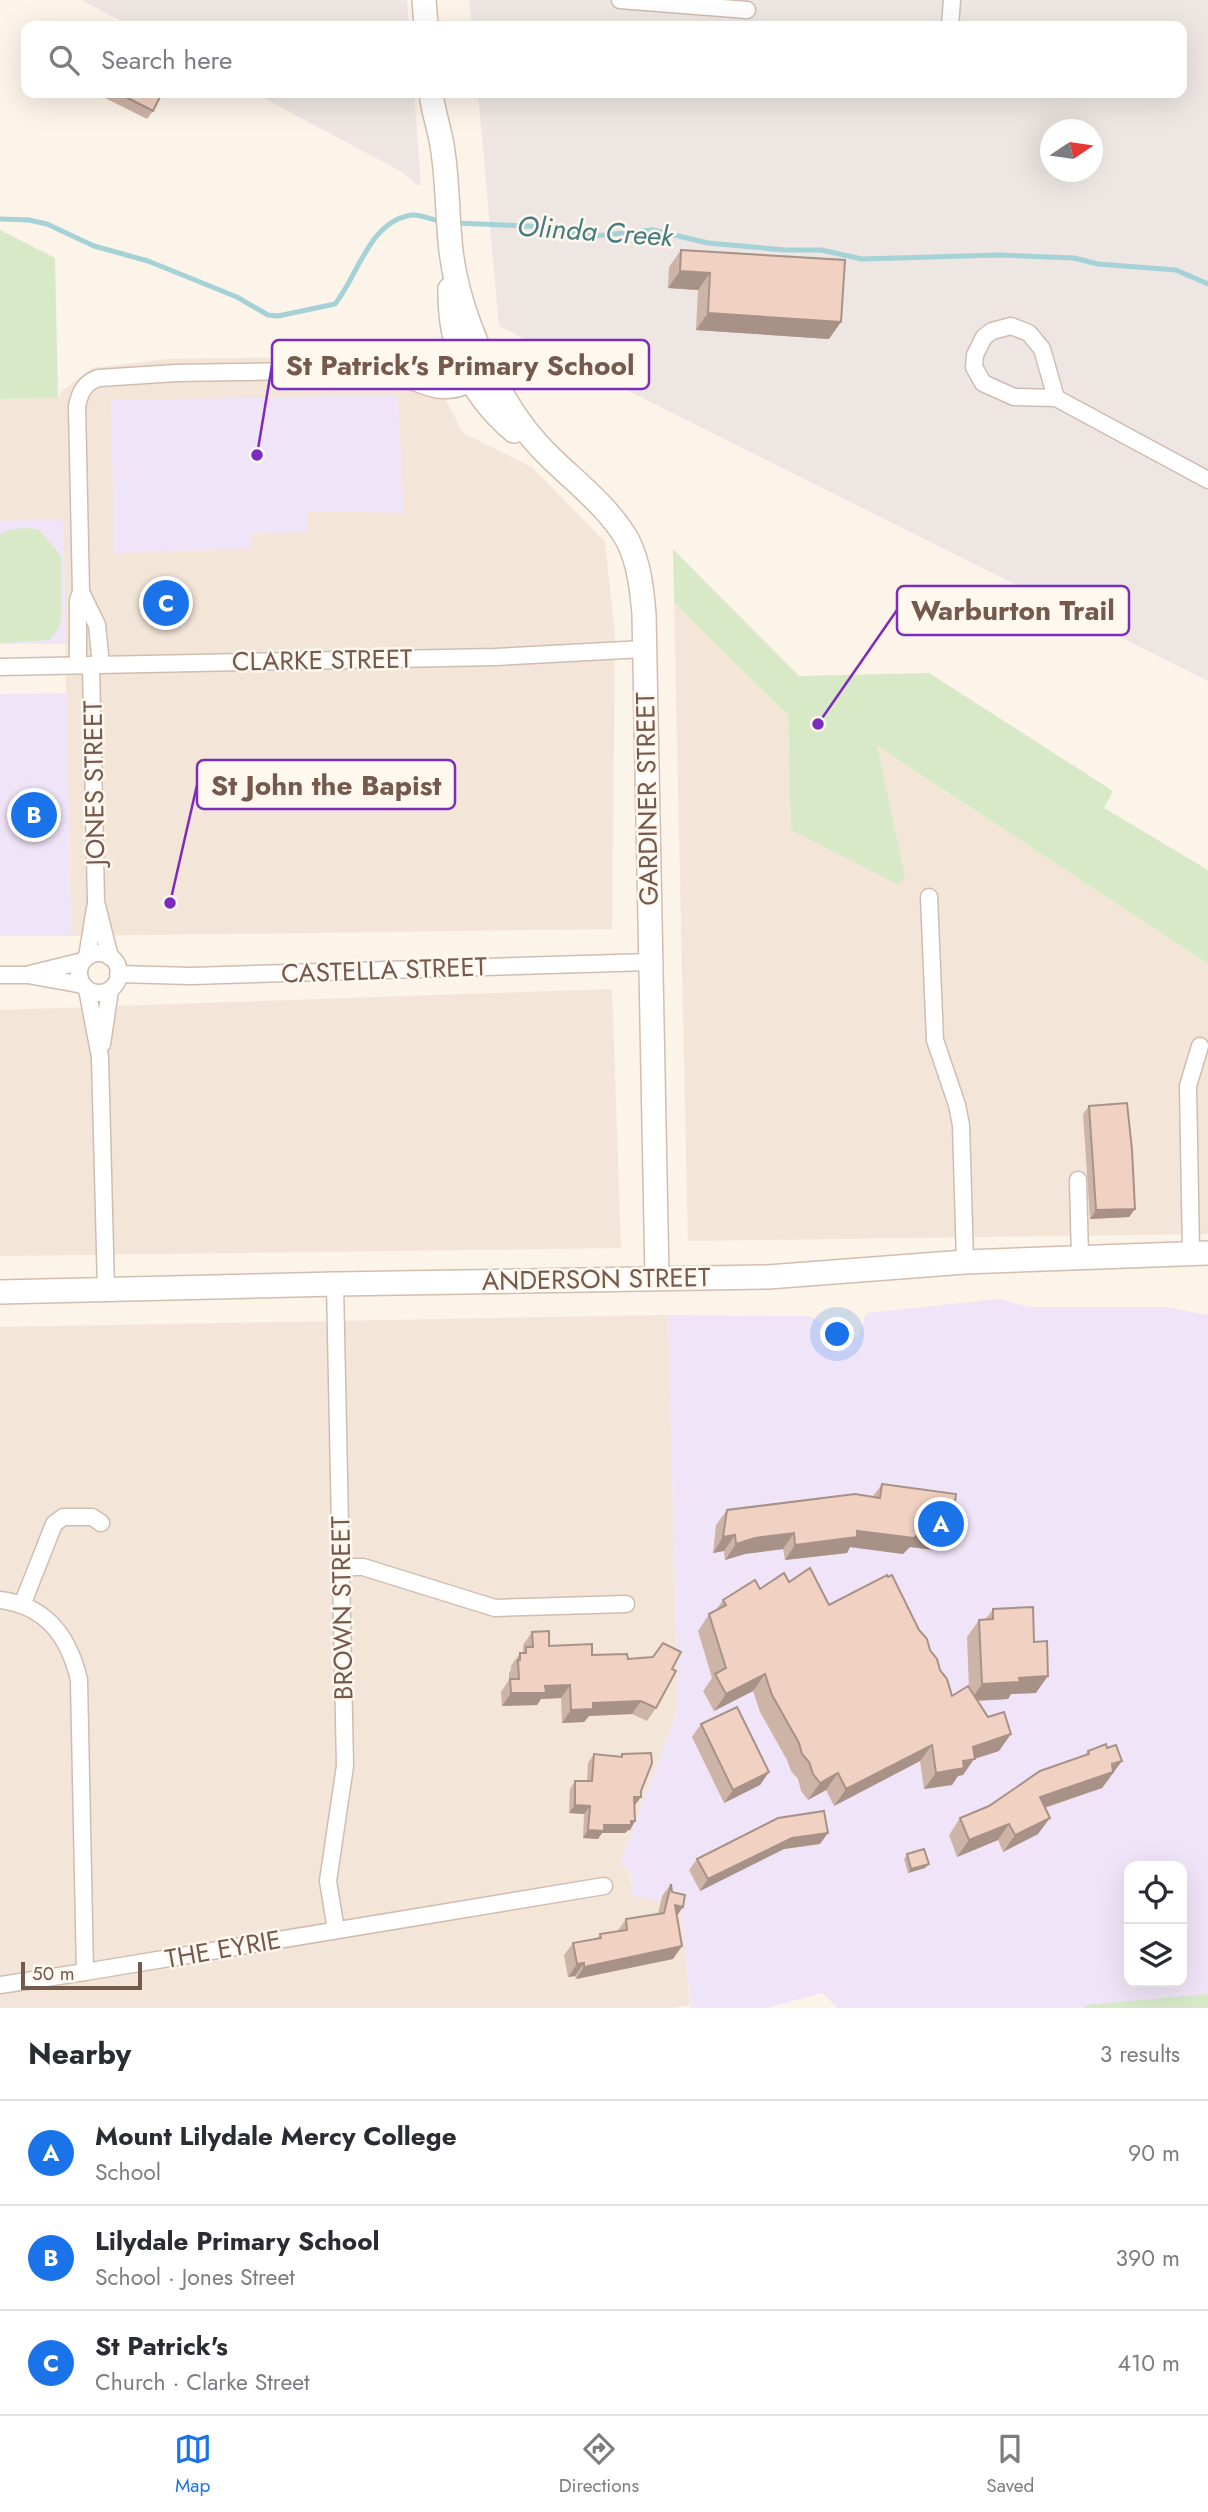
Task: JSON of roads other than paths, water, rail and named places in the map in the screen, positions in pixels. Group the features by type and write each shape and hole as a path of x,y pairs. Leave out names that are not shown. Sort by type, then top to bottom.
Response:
{"main road":[{"path":"424,0 426,21"},
{"path":"440,0 442,21"},
{"path":"433,98 442,146"},
{"path":"442,146 446,98"},
{"name":"GARDINER STREET","path":"442,146 451,251 452,319 459,356 481,378 492,410 507,425 549,456 597,503 628,541 640,582 644,649 657,1277"},
{"name":"ANDERSON STREET","path":"0,1293 657,1277 768,1277 965,1262 1202,1254"}],"street":[{"path":"620,0 747,10"},
{"path":"950,21 952,0"},
{"path":"1056,398 1042,349 1029,333 1011,327 992,331 984,337 975,355 974,367 983,383 1014,397 1056,398 1208,480"},
{"name":"JONES STREET","path":"85,959 96,902 90,665 78,600 81,592 77,406 84,387 99,378 262,370 271,373 379,370 441,391 461,388 481,378"},
{"name":"JONES STREET","path":"81,592 97,625 90,665"},
{"name":"CLARKE STREET","path":"0,667 483,657 644,649"},
{"path":"929,897 935,1040 961,1125 965,1262"},
{"name":"JONES STREET","path":"96,902 110,957"},
{"path":"28,975 99,954 110,957 117,967 118,974 110,990 100,1057 106,1290"},
{"path":"85,959 79,973 85,987 100,1057"},
{"name":"CASTELLA STREET","path":"118,974 191,976 650,962"},
{"path":"0,975 28,975 85,987 98,993 110,990"},
{"path":"1200,1046 1188,1086 1202,1254"},
{"path":"1078,1180 1080,1257"},
{"name":"BROWN STREET","path":"335,1284 345,1766 328,1881 336,1930"},
{"path":"22,1605 54,1524 63,1517 92,1517 101,1523"},
{"path":"342,1567 363,1567 495,1608 626,1604"},
{"path":"0,1600 22,1605 42,1614 61,1634 74,1659 79,1680 85,1972"},
{"name":"THE EYRIE","path":"0,1985 604,1886"}],"waterway":[{"name":"Olinda Creek","path":"0,219 47,224 94,246 148,261 237,297 268,315 278,316 335,304 375,238 397,219 416,215 444,222"},
{"name":"Olinda Creek","path":"454,223 549,227 594,236 653,230 708,243 785,250 821,250 862,259 999,255 1074,258 1098,264 1176,270 1208,284"}],"place":[{"name":"St Patrick's Primary School","path":"257,455"},
{"name":"St Patrick's","path":"166,603"},
{"name":"Warburton Trail","path":"818,724"},
{"name":"Lilydale Primary School","path":"34,815"},
{"name":"St John the Bapist","path":"170,903"},
{"name":"Mount Lilydale Mercy College","path":"941,1524"}]}
